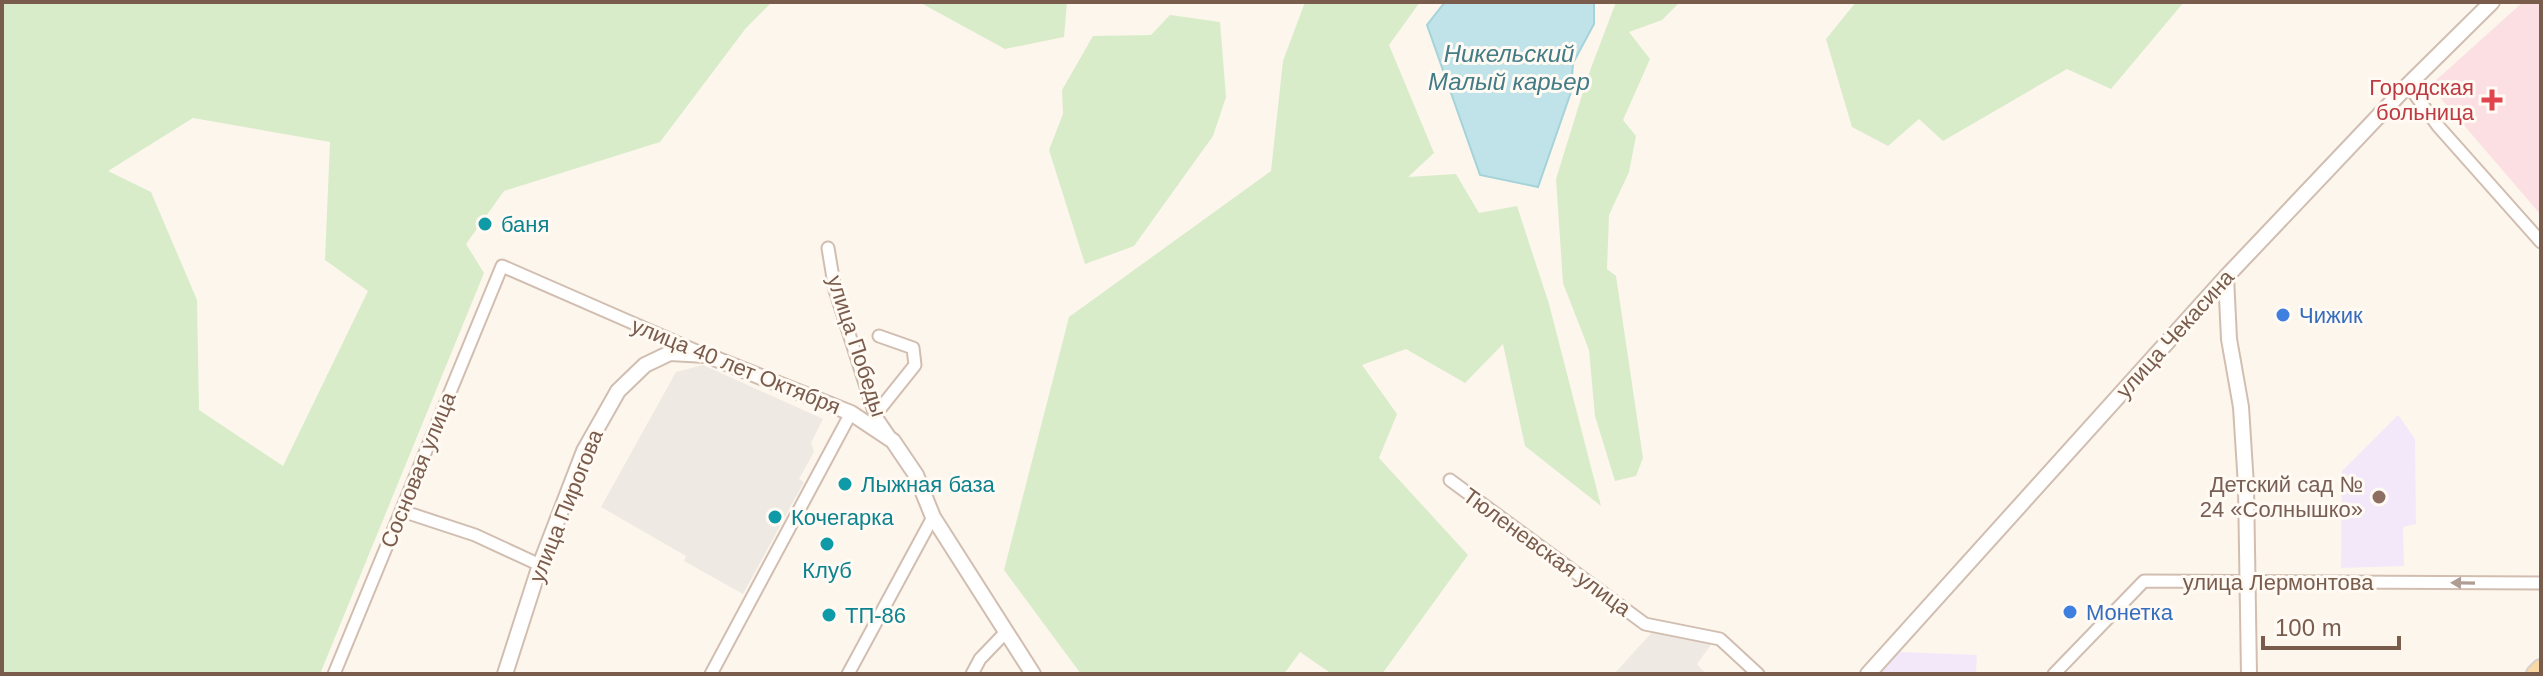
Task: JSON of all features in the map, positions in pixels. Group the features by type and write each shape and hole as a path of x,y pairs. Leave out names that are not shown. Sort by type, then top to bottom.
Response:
{"main road":[{"path":"2536,674 2541,669"}],"street":[{"name":"улица Чекасина","path":"1868,674 2226,277 2408,85 2492,2"},
{"path":"2408,85 2438,126 2541,242"},
{"name":"улица Победы","path":"828,248 835,290 875,415 893,441"},
{"name":"улица 40 лет Октября","path":"502,266 706,355 851,413 893,441 916,475 933,517 1033,674"},
{"name":"Сосновая улица","path":"334,674 502,266"},
{"path":"2226,277 2229,339 2241,407 2249,580 2249,674"},
{"path":"875,415 915,365 913,348 879,336"},
{"name":"улица Пирогова","path":"505,674 540,565 584,451 618,391 645,365 670,353 706,355"},
{"path":"711,674 851,413"},
{"name":"Тюленевская улица","path":"1450,480 1645,624 1720,639 1758,674"},
{"path":"402,511 475,535 540,565"},
{"path":"848,674 933,517"},
{"name":"улица Лермонтова","path":"2054,674 2144,581 2541,583"},
{"path":"972,674 980,659 1005,633"}],"shaded area":[{"name":"Городская больница","path":"2523,2 2541,2 2541,215 2432,88 2433,83"},
{"path":"703,365 823,419 811,443 814,452 799,479 804,482 743,594 684,561 686,556 601,507 676,372"},
{"name":"Детский сад № 24 «Солнышко»","path":"2398,415 2415,439 2416,524 2403,527 2404,566 2341,568 2342,471"},
{"path":"1655,629 1713,642 1697,664 1706,674 1614,674"},
{"path":"1900,652 1977,655 1976,672 1879,674"}],"green space":[{"path":"2,2 772,2 746,28 660,142 504,191 466,244 484,273 320,674 2,674","holes":["193,118 330,142 325,260 368,291 283,466 199,410 197,300 151,192 108,171"]},
{"path":"919,2 1067,2 1064,37 1005,49"},
{"path":"1305,2 1420,2 1389,45 1434,153 1408,177 1456,174 1479,213 1517,206 1549,304 1601,506 1525,446 1503,344 1465,383 1406,349 1362,365 1397,414 1379,458 1468,555 1382,674 1332,674 1300,652 1284,674 1081,674 1004,570 1069,317 1271,171 1283,61"},
{"path":"1616,2 1680,2 1662,20 1629,32 1650,59 1623,120 1636,136 1629,172 1609,215 1607,269 1616,276 1643,458 1636,476 1615,481 1595,416 1589,350 1563,283 1556,179 1588,76"},
{"path":"1856,2 2184,2 2111,89 2067,69 1943,141 1919,119 1888,146 1852,127 1826,39"},
{"path":"1170,15 1220,22 1226,97 1213,136 1134,246 1085,264 1049,150 1063,114 1062,90 1093,36 1151,35"}],"water":[{"name":"Никельский Малый карьер","path":"1445,2 1594,2 1594,24 1573,63 1571,92 1538,187 1480,175 1427,25"}],"place":[{"name":"Городская больница","path":"2492,100"},
{"name":"баня","path":"485,224"},
{"name":"Чижик","path":"2283,315"},
{"name":"Лыжная база","path":"845,484"},
{"name":"Детский сад № 24 «Солнышко»","path":"2379,497"},
{"name":"Кочегарка","path":"775,517"},
{"name":"Клуб","path":"827,544"},
{"name":"Монетка","path":"2070,612"},
{"name":"ТП-86","path":"829,615"}]}
